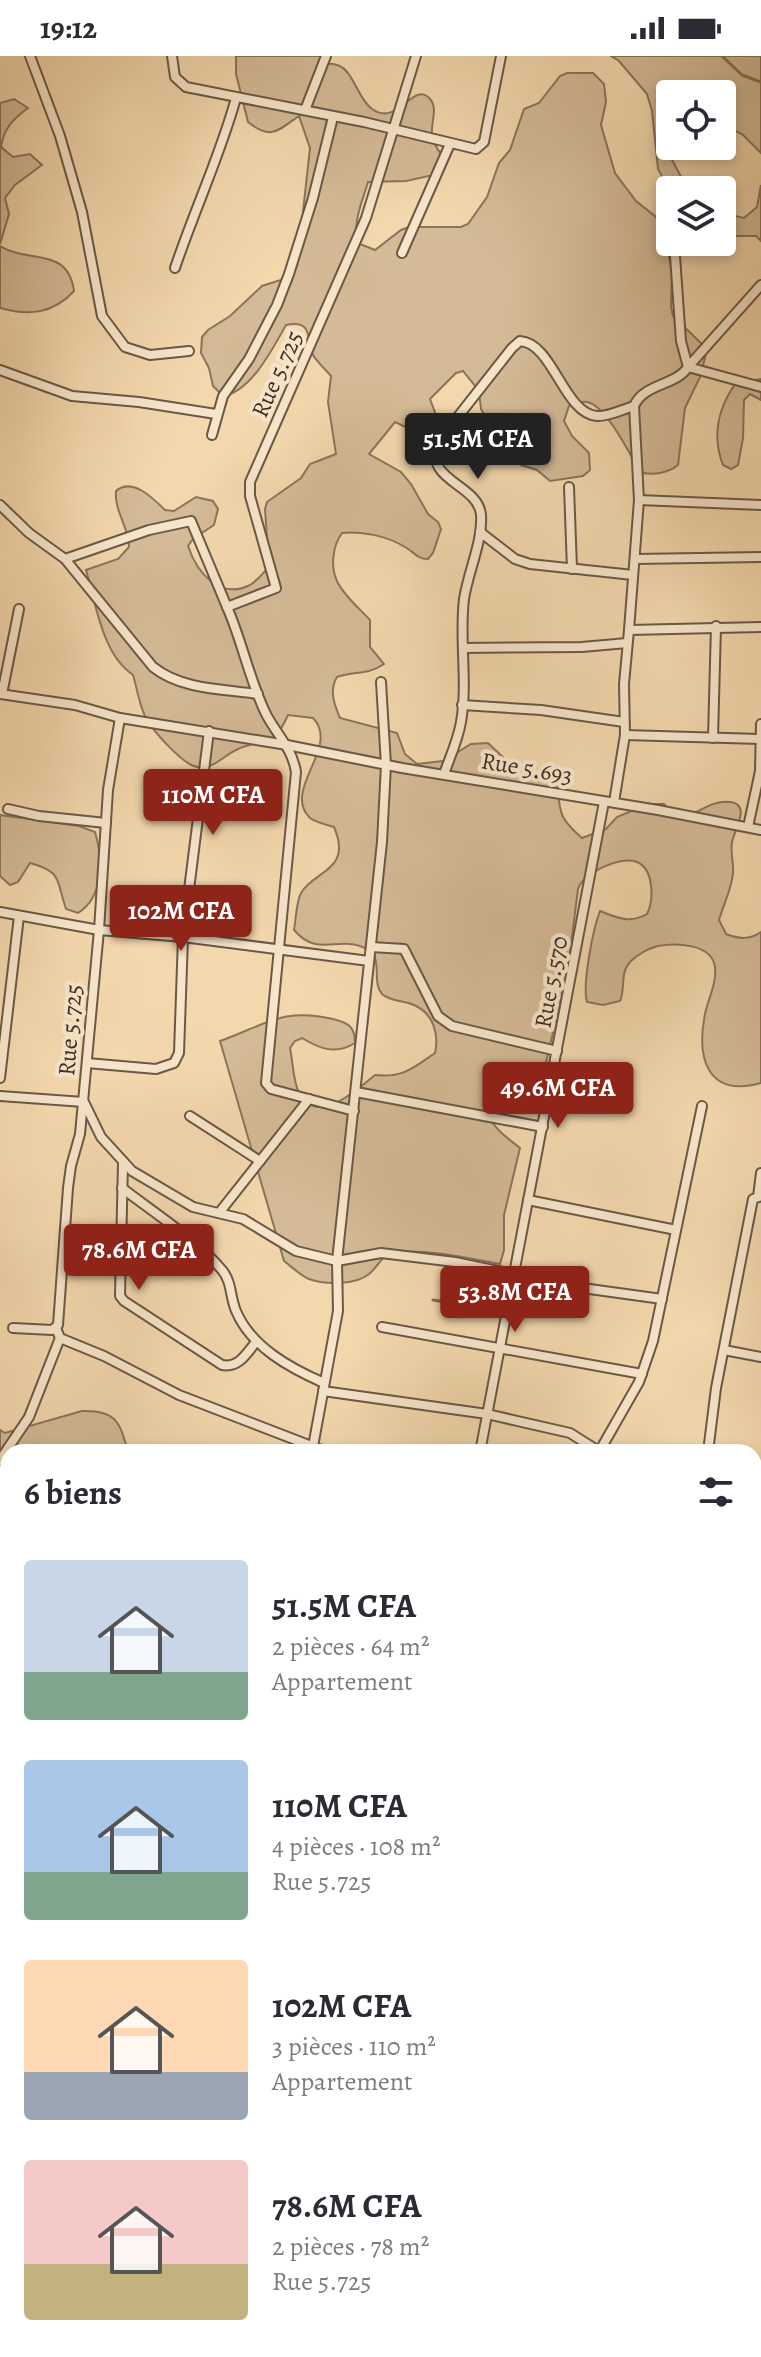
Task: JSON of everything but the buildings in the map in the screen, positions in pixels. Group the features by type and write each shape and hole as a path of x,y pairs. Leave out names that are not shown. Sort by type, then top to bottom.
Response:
{"street":[{"path":"30,56 60,136 82,212 102,316 125,347 150,355 189,351"},
{"path":"172,56 175,77 181,85 472,149 482,145 501,56"},
{"path":"305,110 326,56"},
{"path":"392,129 416,56"},
{"path":"175,268 220,154 236,98"},
{"path":"212,435 223,396 249,359 277,305 313,198 333,117"},
{"name":"Rue 5.725","path":"227,607 276,588 250,496 250,482 366,218 392,129"},
{"path":"402,253 450,144"},
{"path":"675,256 681,341 688,367"},
{"path":"444,774 461,722 462,625 468,575 480,532 479,504 438,465 435,450 438,442 516,344 526,341 531,344 581,409 600,416 634,406 641,395 681,375 761,285"},
{"path":"688,367 761,387"},
{"path":"0,370 72,396 216,414"},
{"name":"Rue 5.570","path":"481,1444 557,1051 625,735 624,684 639,500 634,406"},
{"path":"569,487 572,569"},
{"path":"639,500 761,505"},
{"path":"0,505 29,533 65,559 153,667 163,675 185,683 258,694"},
{"path":"65,559 149,530 191,521 227,607 258,694 272,725 294,758 296,772 265,1078 271,1089 354,1111"},
{"path":"480,532 515,559 530,564 633,575"},
{"path":"635,559 761,557"},
{"path":"19,609 1,694 75,705 120,718 287,745"},
{"path":"713,738 716,626"},
{"path":"629,630 761,627"},
{"path":"463,648 582,647 627,643"},
{"path":"313,1444 338,1311 337,1261 382,842 386,765 381,682"},
{"path":"462,705 541,710 624,722"},
{"name":"Rue 5.725","path":"56,1328 68,1188 84,1102 108,790 120,718"},
{"path":"748,827 760,771 761,724"},
{"path":"87,1063 156,1069 174,1063 179,1053 183,937 209,731"},
{"path":"625,735 760,739"},
{"name":"Rue 5.693","path":"287,745 761,830"},
{"path":"8,809 39,816 106,823"},
{"path":"0,912 99,930 183,937 369,961"},
{"path":"0,1078 19,916"},
{"path":"371,947 404,949 438,1016 452,1026 557,1051"},
{"path":"0,983 10,983"},
{"path":"356,1092 543,1127"},
{"path":"0,1096 84,1102 101,1137 132,1171 193,1207 243,1219 296,1251 337,1261 381,1253 455,1262 575,1287 662,1299"},
{"path":"219,1213 309,1099"},
{"path":"604,1444 642,1374 653,1341 702,1106"},
{"path":"190,1116 260,1161"},
{"path":"80,1134 101,1137"},
{"path":"123,1163 119,1291 124,1301 222,1365 237,1364 256,1342"},
{"path":"709,1444 748,1217 753,1199 759,1196 761,1173"},
{"path":"122,1188 183,1235 223,1272 236,1310 256,1342 324,1387 487,1414 570,1433 587,1444"},
{"path":"528,1200 676,1230"},
{"path":"382,1327 642,1374"},
{"path":"11,1444 29,1417 60,1338 56,1328 13,1328"},
{"path":"60,1338 104,1356 179,1395 300,1444"},
{"path":"724,1350 761,1357"}],"shaded area":[{"path":"236,56 328,56 327,64 343,68 348,73 372,109 390,113 418,95 431,100 434,108 432,137 444,159 438,174 406,181 368,182 356,230 360,244 375,250 409,227 461,227 468,224 487,197 499,163 510,150 524,109 539,103 560,76 593,73 604,84 606,102 601,125 615,173 636,201 656,217 656,256 669,256 673,316 704,346 706,354 700,377 685,408 678,465 655,474 640,472 610,421 594,405 582,402 569,406 564,421 572,436 589,453 590,470 583,476 550,481 537,470 521,465 501,447 481,409 479,391 463,371 456,373 430,399 439,423 416,432 395,422 369,454 401,472 428,514 438,522 441,529 433,553 428,559 421,558 391,540 358,533 342,533 335,550 333,562 337,581 347,597 370,620 370,647 384,664 337,677 333,692 340,718 397,733 405,754 417,764 443,761 471,744 488,743 506,760 510,773 527,774 558,786 562,816 582,838 606,829 617,817 648,804 664,804 675,817 688,816 722,802 732,802 741,810 732,846 732,879 719,920 726,934 731,936 748,937 761,932 761,1083 729,1085 718,1080 710,1071 702,1046 715,967 707,953 700,949 674,945 647,950 627,966 620,1001 603,1005 587,1002 589,957 600,911 624,919 641,917 647,914 651,893 647,871 630,860 613,863 587,877 578,889 568,969 543,1075 498,1082 487,1093 494,1125 520,1148 504,1215 504,1250 500,1264 436,1253 396,1252 384,1257 363,1278 332,1283 306,1278 284,1261 220,1041 287,1016 316,1016 347,1024 354,1033 355,1043 348,1047 328,1049 302,1038 290,1048 299,1093 307,1103 316,1107 337,1102 375,1075 400,1073 435,1053 434,1026 416,1006 382,994 377,983 375,958 367,949 357,945 312,943 294,930 301,893 330,868 339,853 334,827 310,818 303,807 302,795 320,742 320,729 313,718 288,715 277,735 266,742 236,750 208,766 191,765 168,746 145,716 133,675 122,666 107,642 86,570 118,559 129,547 116,491 129,486 142,491 165,510 174,511 196,497 213,501 218,509 214,525 188,546 192,556 204,574 220,586 239,589 250,585 269,567 267,502 301,478 310,464 336,454 328,402 331,376 313,355 307,332 301,325 286,325 252,378 233,393 223,396 213,386 201,353 202,337 208,330 230,316 262,286 287,278 297,266 310,148 299,116 280,129 269,132 248,122 236,74"},
{"path":"611,56 761,56 761,153 736,131 736,80 656,80 656,150 647,94"},
{"path":"14,99 28,108 10,124 1,147 13,157 30,154 42,165 15,185 5,198 9,214 0,244 0,103"},
{"path":"657,160 672,160 681,176 662,176"},
{"path":"761,185 761,241 756,236 736,236 736,216 744,218 757,207"},
{"path":"0,246 56,262 70,277 74,291 49,309 21,312 0,308"},
{"path":"761,379 761,400 750,394 744,400 743,438 738,465 731,469 723,465 718,444 718,423 724,403 735,384"},
{"path":"0,815 79,826 95,832 99,877 87,906 78,913 66,909 57,878 41,866 30,863 18,882 10,885 0,876"},
{"path":"82,1411 93,1411 115,1420 125,1444 0,1444 0,1430 5,1433"}],"waterway":[{"path":"722,56 742,75 761,82"},
{"path":"433,1300 458,1304"}]}
